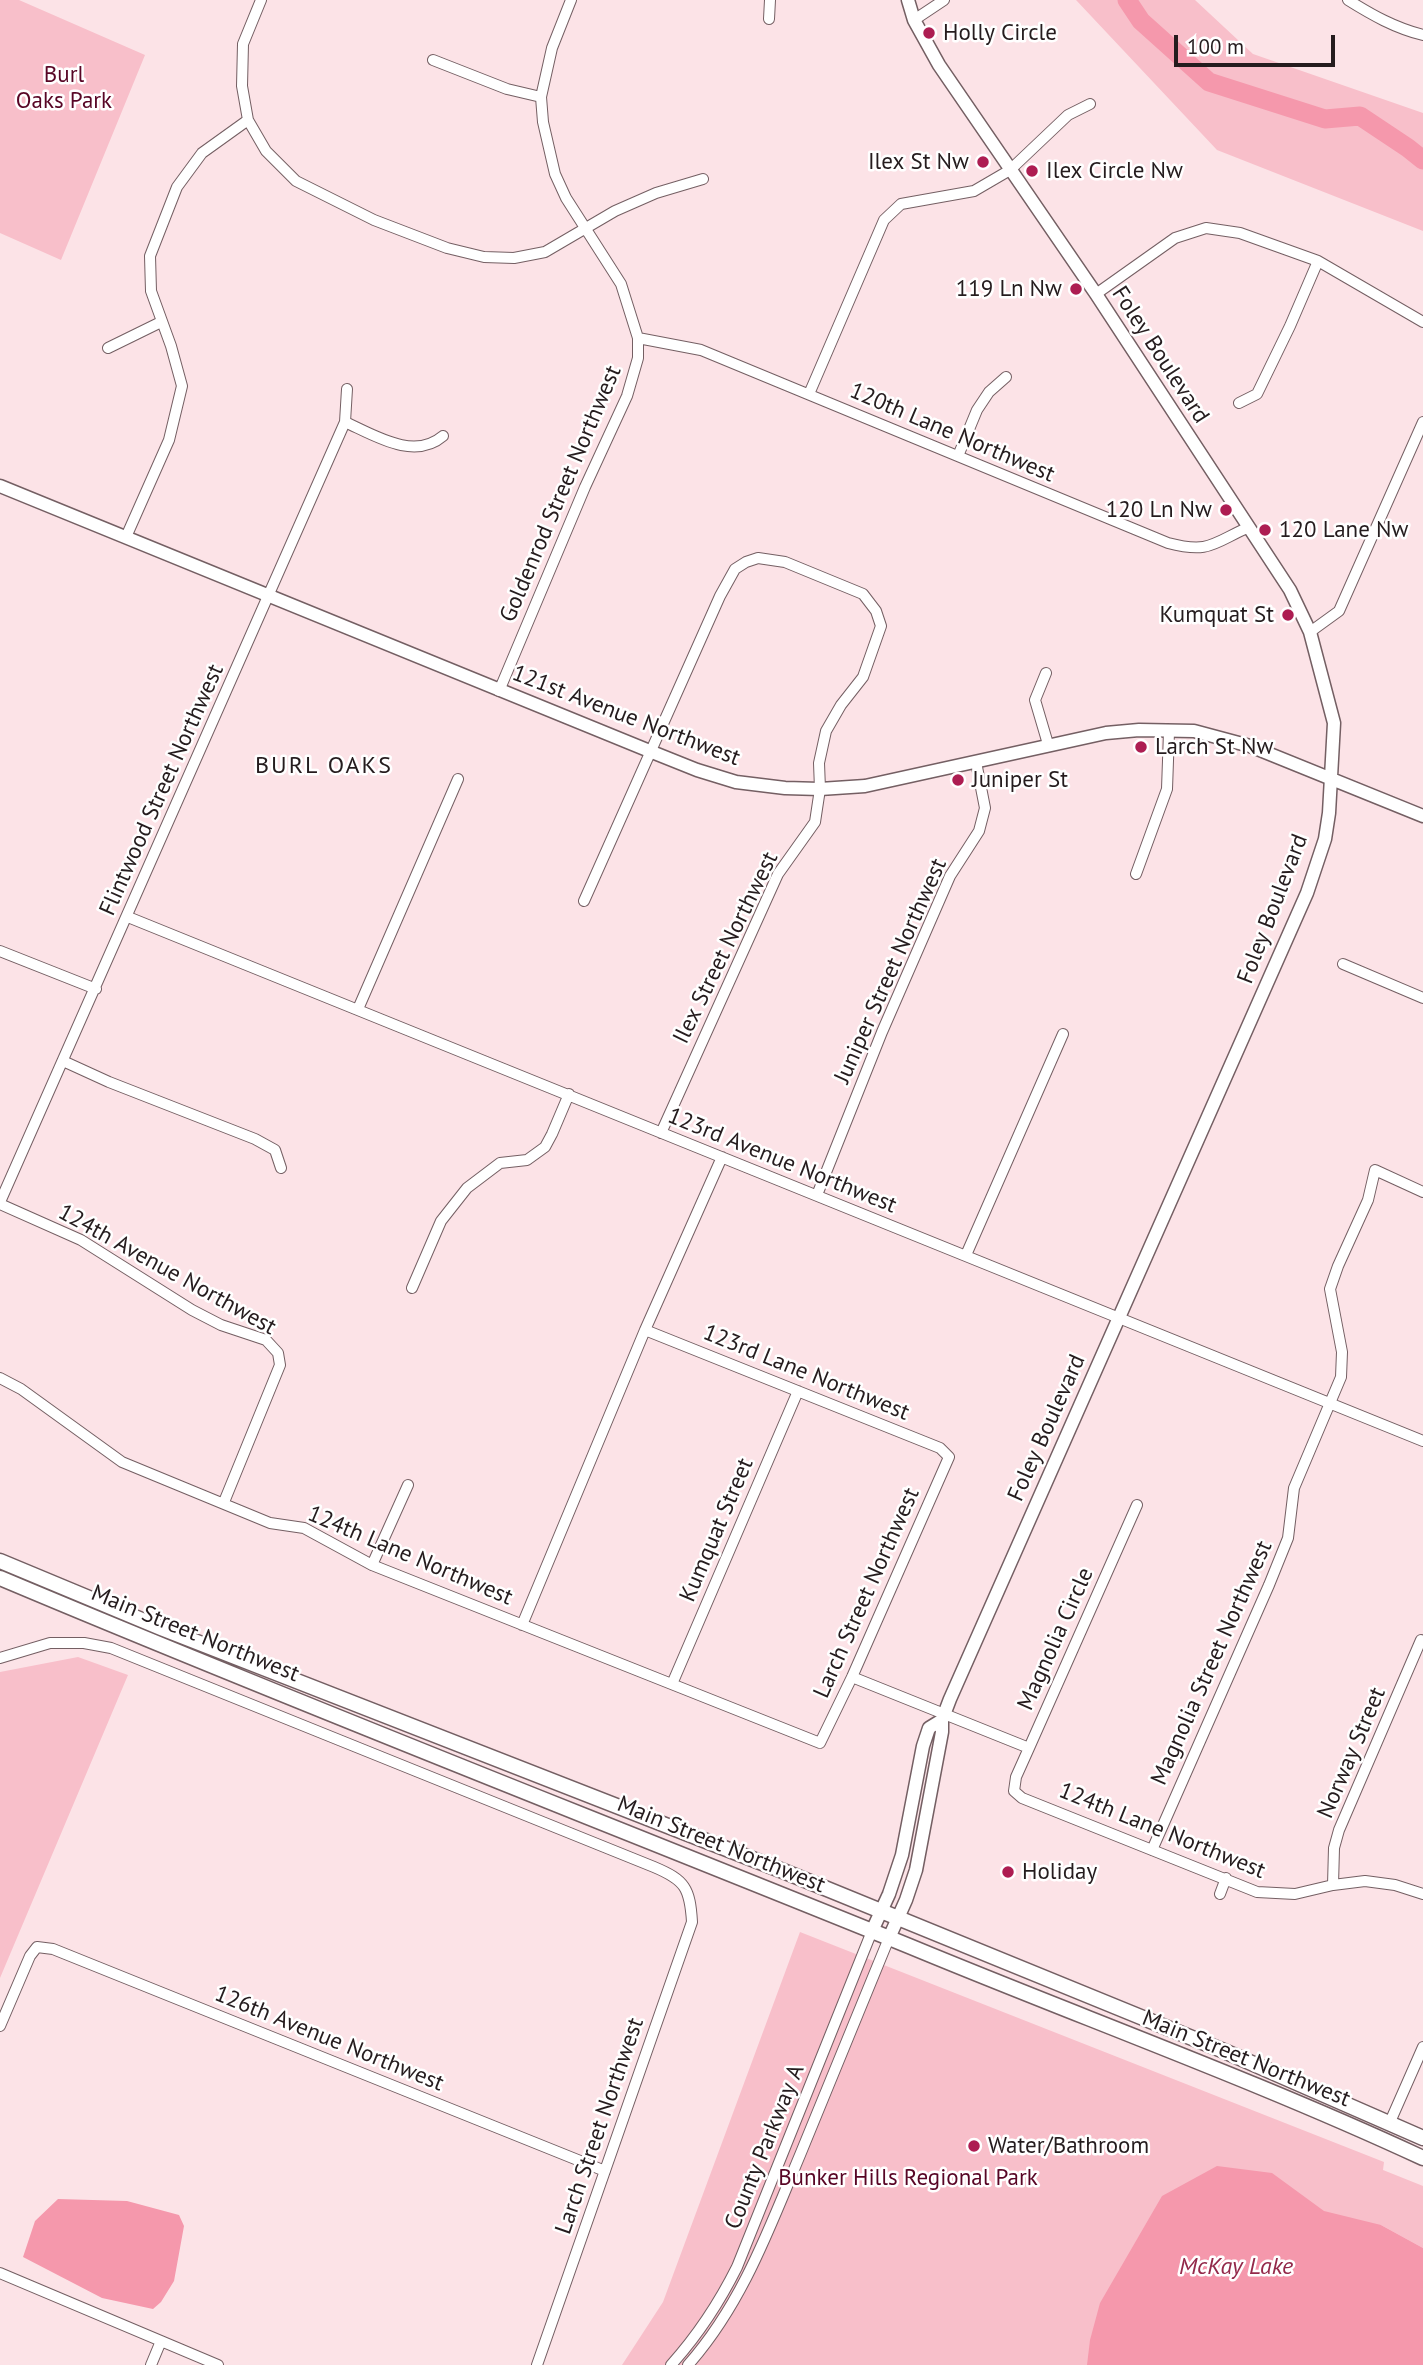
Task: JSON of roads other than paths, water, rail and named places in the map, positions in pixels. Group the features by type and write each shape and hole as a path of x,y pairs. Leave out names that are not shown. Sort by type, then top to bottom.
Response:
{"main road":[{"name":"Main Street Northwest","path":"0,1561 161,1628 765,1863 1224,2051 1423,2138"},
{"name":"Main Street Northwest","path":"0,1578 283,1695 1273,2093 1423,2158"}],"street":[{"path":"261,0 243,44 242,86 247,120 266,151 296,181 374,220 447,248 484,257 514,258 545,252 615,211 646,197 703,179"},
{"name":"Goldenrod Street Northwest","path":"499,691 585,487 627,396 638,358 638,338 621,284 566,198 555,174 543,122 541,97 552,48 571,0"},
{"path":"769,19 770,0"},
{"name":"Foley Boulevard","path":"889,1938 916,1870 943,1717 1307,893 1325,839 1334,723 1310,632 1290,590 1096,294 939,65 914,20 908,0"},
{"path":"914,20 944,0"},
{"path":"1353,1 1398,27 1423,34"},
{"path":"433,60 507,89 541,97"},
{"path":"809,394 884,220 901,204 974,191 1010,170 1069,115 1090,104"},
{"path":"126,537 169,440 182,386 151,291 150,256 177,187 202,153 247,120"},
{"path":"1096,294 1175,238 1206,228 1240,233 1318,261 1423,321"},
{"path":"1239,403 1256,394 1318,261"},
{"path":"108,348 161,321"},
{"name":"120th Lane Northwest","path":"638,338 701,350 1048,495 1180,546 1206,548 1249,527"},
{"path":"958,456 977,410 989,392 1006,377"},
{"name":"Flintwood Street Northwest","path":"0,1203 345,422 348,389"},
{"path":"345,422 411,447 425,447 443,436"},
{"path":"1310,632 1339,611 1423,422"},
{"name":"121st Avenue Northwest","path":"0,486 499,691 697,770 736,782 785,788 865,786 1048,744 1139,730 1194,731 1250,746 1423,816"},
{"name":"Ilex Street Northwest","path":"652,752 720,596 735,569 746,562 758,558 785,562 863,594 876,611 881,626 863,677 841,705 826,731 819,763 820,789 815,822 778,874 661,1133"},
{"path":"1046,673 1035,700 1048,744"},
{"path":"1136,874 1167,789 1169,732"},
{"path":"584,901 652,752"},
{"name":"Juniper Street Northwest","path":"817,1195 882,1032 950,876 979,831 985,808 976,762"},
{"path":"358,1009 458,779"},
{"name":"123rd Avenue Northwest","path":"128,917 1423,1441"},
{"path":"0,951 96,989"},
{"path":"1343,964 1423,998"},
{"path":"966,1255 1063,1034"},
{"path":"63,1061 109,1082 255,1139 275,1150 281,1168"},
{"path":"412,1288 441,1221 467,1188 500,1163 527,1160 545,1147 569,1094"},
{"path":"522,1625 645,1330 722,1157"},
{"name":"Magnolia Street Northwest","path":"1152,1850 1288,1538 1294,1489 1341,1377 1342,1352 1330,1289 1368,1200 1375,1170 1423,1192"},
{"name":"124th Avenue Northwest","path":"0,1203 81,1240 192,1310 221,1325 266,1340 278,1353 280,1365 224,1502"},
{"name":"123rd Lane Northwest","path":"645,1330 940,1448 949,1457"},
{"name":"124th Lane Northwest","path":"0,1378 21,1389 122,1462 270,1523 304,1528 372,1564 820,1743"},
{"name":"Kumquat Street","path":"672,1684 798,1391"},
{"name":"Larch Street Northwest","path":"820,1743 949,1457"},
{"path":"372,1564 408,1485"},
{"name":"Magnolia Circle","path":"1014,1791 1016,1777 1137,1505"},
{"name":"Norway Street","path":"1333,1885 1334,1848 1339,1830 1421,1640"},
{"name":"Larch Street Northwest","path":"0,1658 50,1643 84,1643 111,1648 666,1872 681,1881 691,1898 692,1922 537,2365"},
{"path":"852,1677 943,1717 1029,1748"},
{"name":"Foley Boulevard","path":"872,1931 902,1855 923,1746 929,1728 943,1717"},
{"name":"124th Lane Northwest","path":"1014,1791 1023,1798 1257,1892 1295,1894 1365,1881 1395,1885 1423,1894"},
{"path":"1220,1894 1226,1878"},
{"name":"County Parkway A","path":"671,2365 716,2306 737,2267 872,1931"},
{"name":"County Parkway A","path":"688,2365 717,2329 749,2273 889,1938"},
{"name":"126th Avenue Northwest","path":"0,2026 30,1956 37,1947 53,1949 605,2171"},
{"path":"1390,2122 1423,2047"},
{"path":"0,2273 218,2365"},
{"path":"151,2365 161,2341"}],"water":[{"name":"McKay Lake","path":"1217,2166 1272,2173 1324,2211 1381,2225 1423,2248 1423,2365 1087,2365 1090,2340 1100,2303 1162,2196"},
{"path":"58,2199 127,2201 179,2215 184,2226 174,2281 161,2302 153,2309 102,2298 23,2257 35,2221"}],"waterway":[{"path":"1127,0 1141,21 1209,82 1325,119 1360,116 1423,160"}],"place":[{"name":"Holly Circle","path":"929,33"},
{"name":"Ilex St Nw","path":"983,162"},
{"name":"Ilex Circle Nw","path":"1032,171"},
{"name":"119 Ln Nw","path":"1076,289"},
{"name":"120 Ln Nw","path":"1226,510"},
{"name":"120 Lane Nw","path":"1265,530"},
{"name":"Kumquat St","path":"1288,615"},
{"name":"Larch St Nw","path":"1141,747"},
{"name":"Juniper St","path":"958,780"},
{"name":"Holiday","path":"1008,1872"},
{"name":"Water/Bathroom","path":"974,2146"}],"district":[{"name":"BURL OAKS","path":"324,766"}],"park label":[{"name":"Burl Oaks Park","path":"64,88"},
{"name":"Bunker Hills Regional Park","path":"908,2178"}]}
